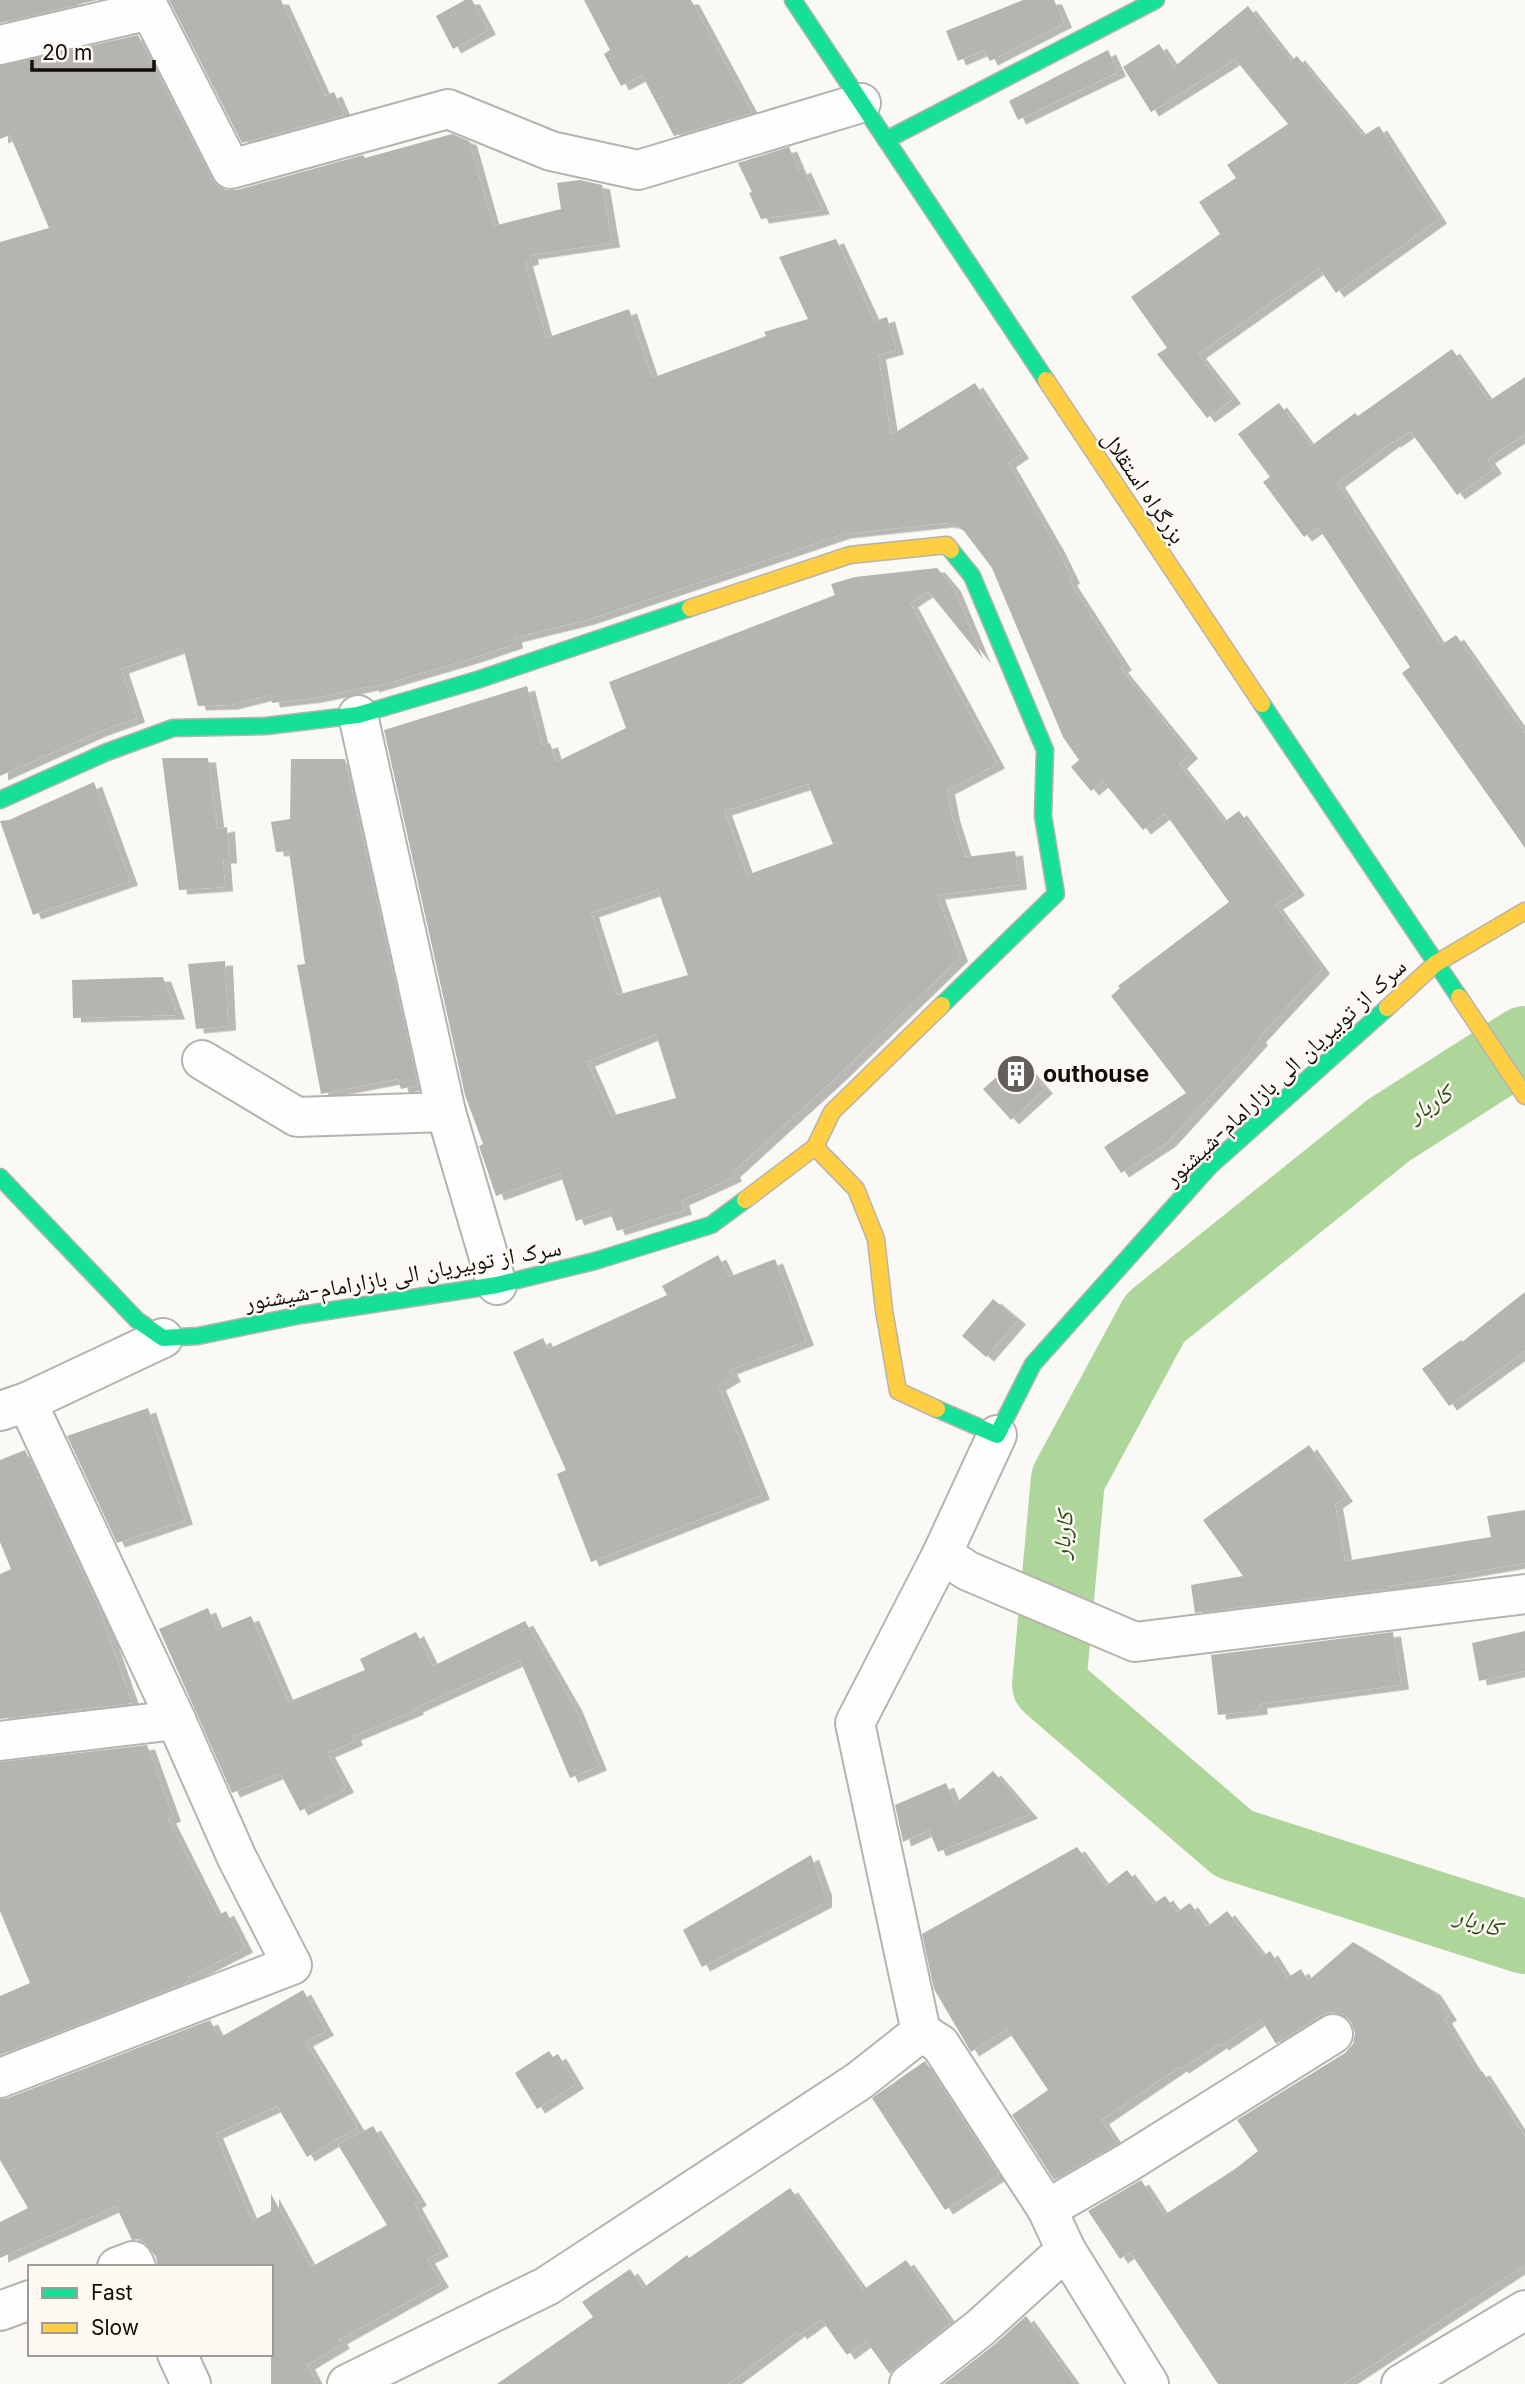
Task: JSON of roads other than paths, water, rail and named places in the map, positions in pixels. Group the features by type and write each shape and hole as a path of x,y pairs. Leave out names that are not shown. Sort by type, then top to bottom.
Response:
{"main road":[{"name":"بزرگراه استقلال","path":"793,0 1525,1096"},
{"path":"886,140 1156,0"},
{"path":"0,800 107,752 173,728 266,726 358,715 477,680 850,555 947,545 972,576 1045,750 1043,816 1056,894 832,1112 815,1147 856,1189 876,1239 884,1310 898,1391 997,1435"},
{"name":"سرک از توبیریان الی بازارامام-شیشنور","path":"997,1435 1033,1364 1210,1166 1435,964 1525,911"},
{"name":"سرک از توبیریان الی بازارامام-شیشنور","path":"163,1338 198,1336 301,1315 497,1285 595,1261 710,1226 815,1147"},
{"path":"0,1177 137,1320 163,1338"}],"street":[{"path":"0,45 150,10 231,169 448,109 551,151 639,170 861,103"},
{"path":"358,715 446,1112 497,1285"},
{"path":"202,1060 297,1117 446,1112"},
{"path":"0,2078 292,1965 237,1858 176,1720 14,1406 163,1338"},
{"path":"997,1435 955,1562 855,1723 921,2032 940,2044 1047,2209 1066,2250 1149,2384"},
{"path":"955,1562 1135,1642 1525,1594"},
{"path":"0,1741 176,1720"},
{"path":"347,2384 547,2286 859,2081 921,2032"},
{"path":"1047,2209 1128,2163 1333,2034"},
{"path":"909,2384 979,2328 1066,2250"},
{"path":"0,2311 28,2301"},
{"path":"1401,2384 1525,2309"},
{"path":"178,2356 191,2384"}],"waterway":[{"name":"کاربار","path":"1525,1043 1389,1130 1155,1318 1068,1479 1049,1685 1234,1844 1525,1937"}],"place":[{"name":"outhouse","path":"1016,1074"}]}
